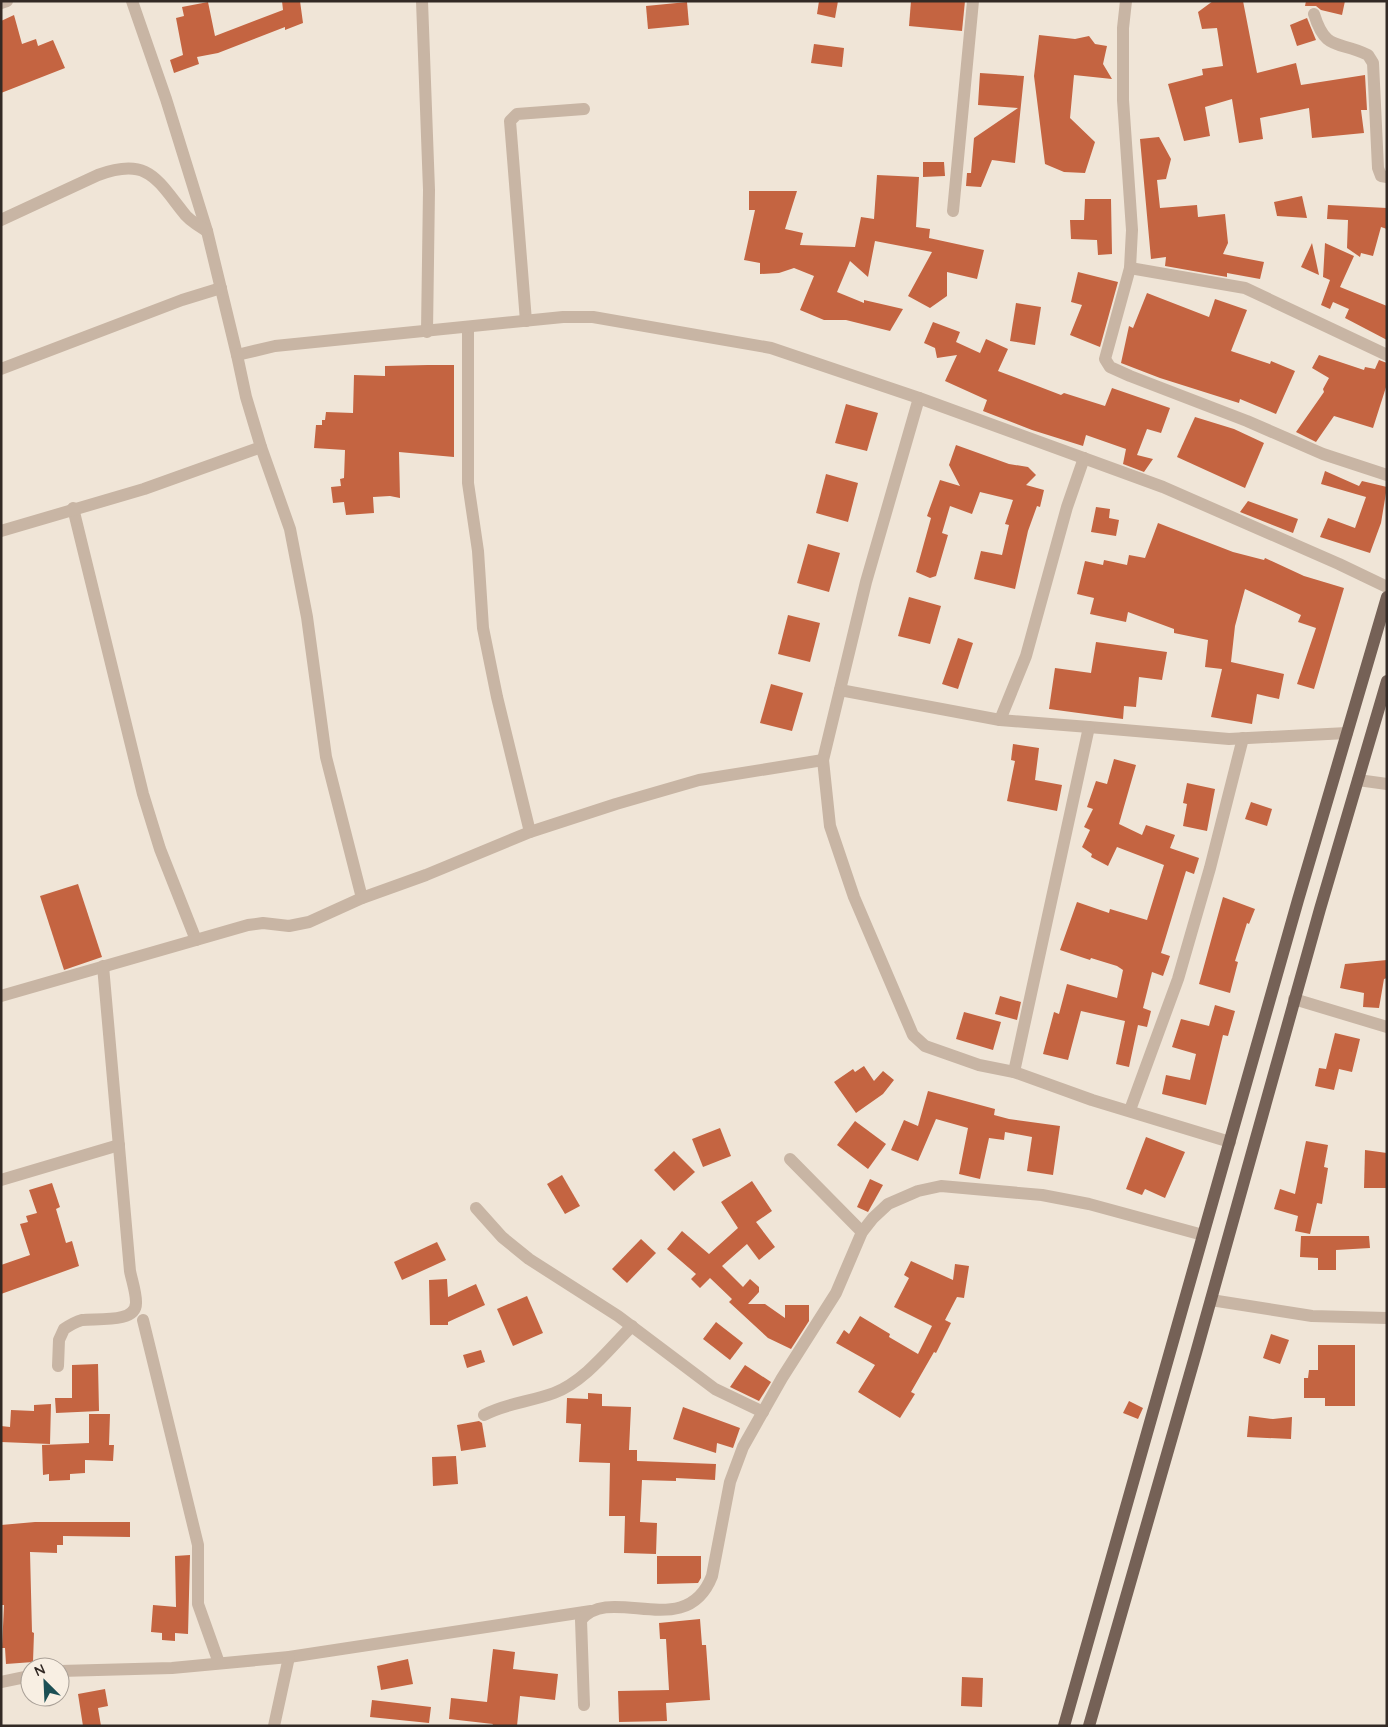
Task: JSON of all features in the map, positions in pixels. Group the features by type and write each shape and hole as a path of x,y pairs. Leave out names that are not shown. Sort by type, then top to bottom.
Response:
{"main road":[{"path":"1064,1726 1347,732 1387,598"},
{"path":"1089,1726 1211,1300 1294,999 1387,681"}],"street":[{"path":"1,4 7,1"},
{"path":"132,1 166,99 207,232 246,397 290,529 308,617 326,757 362,898"},
{"path":"422,1 430,190 427,332"},
{"path":"953,211 973,1"},
{"path":"1126,1 1123,28 1124,100 1132,230 1130,268 1114,331 1104,359 1110,367 1323,454 1387,475"},
{"path":"1314,14 1319,30 1325,38 1332,43 1368,55 1373,63 1378,168 1381,176 1387,177"},
{"path":"526,321 510,121 517,114 584,109"},
{"path":"1,220 98,175 112,170 134,169 149,174 160,181 183,214 207,232"},
{"path":"1130,268 1245,288 1292,312 1387,355"},
{"path":"1,369 182,300 220,288"},
{"path":"237,354 275,346 564,317 593,317 771,348 919,398 1163,487 1339,564 1387,588"},
{"path":"468,327 468,483 478,551 483,628 496,697 530,832"},
{"path":"919,398 866,582 823,760 830,826 854,897 913,1035 925,1046 979,1064 1014,1072 1092,1100 1230,1142"},
{"path":"1,531 166,481 261,446"},
{"path":"1000,720 1026,656 1067,508 1084,458"},
{"path":"74,508 143,794 160,849 196,940"},
{"path":"840,690 1000,720 1089,728 1243,738 1347,732"},
{"path":"1014,1072 1089,728"},
{"path":"1130,1110 1178,979 1210,868 1243,738"},
{"path":"1,996 248,925 263,923 289,926 309,922 362,898 426,875 530,832 699,780 823,760"},
{"path":"1358,780 1387,784"},
{"path":"58,1366 59,1340 64,1328 83,1320 126,1316 132,1312 137,1303 130,1271 103,966"},
{"path":"1294,999 1387,1027"},
{"path":"1,1180 119,1145"},
{"path":"790,1159 862,1232"},
{"path":"584,1705 581,1620 599,1607 669,1609 691,1603 706,1590 712,1576 730,1482 744,1447 782,1378 836,1293 862,1232 888,1204 918,1191 941,1186 1042,1195 1089,1204 1203,1235"},
{"path":"476,1208 502,1237 529,1259 632,1326 714,1390 763,1412"},
{"path":"1211,1300 1312,1316 1387,1318"},
{"path":"143,1320 198,1545 198,1604 219,1663"},
{"path":"484,1416 496,1409 555,1393 570,1384 597,1362 632,1326"},
{"path":"70,1671 172,1668 289,1657 592,1611"},
{"path":"274,1726 289,1657"},
{"path":"1,1682 20,1678"}],"building":[{"path":"282,1 300,1 303,23 285,30 285,27 218,53 197,57 199,64 174,73 170,60 183,55 176,18 184,16 182,7 208,2 215,36 283,10"},
{"path":"819,1 838,1 835,18 817,14"},
{"path":"911,1 965,1 962,31 909,26"},
{"path":"1213,1 1243,1 1257,73 1296,63 1301,85 1365,75 1367,110 1361,110 1364,133 1312,138 1309,108 1260,118 1263,139 1239,143 1232,99 1205,107 1210,136 1184,141 1168,84 1203,75 1202,69 1223,66 1217,28 1202,29 1198,12"},
{"path":"1306,1 1345,1 1342,15 1321,10 1316,6 1305,6"},
{"path":"687,2 689,25 648,29 646,6"},
{"path":"14,15 22,44 36,39 38,46 53,40 65,68 1,93 1,21"},
{"path":"1307,18 1316,40 1297,46 1290,25"},
{"path":"1039,35 1075,39 1089,36 1095,44 1107,46 1103,64 1112,79 1074,75 1070,118 1095,142 1085,173 1064,172 1045,164 1034,76"},
{"path":"814,44 844,48 842,67 811,63"},
{"path":"980,73 1024,76 1015,163 992,160 981,187 966,186 967,173 971,173 974,138 1018,108 978,105"},
{"path":"1159,137 1171,159 1166,179 1157,180 1160,208 1197,205 1198,217 1225,214 1228,243 1223,254 1264,262 1260,279 1227,273 1227,277 1165,266 1166,257 1151,259 1140,139"},
{"path":"923,162 944,162 945,176 923,177"},
{"path":"877,175 919,177 916,227 930,229 929,238 984,250 977,279 947,272 947,296 930,308 908,296 932,252 875,241 868,277 850,261 837,292 864,303 864,300 903,309 890,331 846,320 824,320 800,310 814,276 794,268 779,273 760,274 760,263 744,260 755,210 749,210 749,191 797,191 785,229 803,233 800,245 855,247 861,217 874,219"},
{"path":"1302,196 1307,218 1277,216 1274,202"},
{"path":"1085,199 1111,199 1112,254 1098,255 1097,240 1071,239 1070,220 1084,220"},
{"path":"1328,205 1387,208 1387,229 1381,227 1373,256 1361,253 1360,257 1347,248 1348,220 1327,219"},
{"path":"1312,243 1319,275 1301,267"},
{"path":"1325,243 1354,256 1340,287 1387,306 1387,340 1345,318 1349,309 1333,302 1330,309 1321,305 1330,280 1323,277"},
{"path":"1078,272 1118,282 1100,347 1070,335 1082,305 1071,302"},
{"path":"1147,293 1209,317 1215,299 1247,310 1231,351 1270,364 1271,361 1295,371 1276,414 1240,399 1239,403 1160,378 1121,363 1129,326 1133,328"},
{"path":"1016,303 1041,307 1035,345 1010,341"},
{"path":"933,322 960,332 956,342 980,353 986,339 1008,349 998,371 1061,395 1064,393 1105,406 1112,388 1170,408 1161,433 1147,429 1137,455 1153,459 1144,472 1123,464 1126,449 1086,435 1083,446 1032,430 983,411 987,400 945,381 957,355 937,358 935,348 924,343"},
{"path":"1319,355 1364,370 1365,367 1375,369 1379,360 1387,363 1387,384 1373,428 1334,416 1316,442 1296,432 1324,392 1323,389 1329,378 1312,368"},
{"path":"454,365 454,457 399,452 400,498 390,496 373,497 374,513 346,515 344,502 333,503 331,487 341,486 340,479 344,478 345,450 314,448 316,425 322,425 326,412 353,413 354,375 385,376 385,366"},
{"path":"846,404 878,413 867,451 835,443"},
{"path":"1195,417 1234,429 1264,443 1245,488 1177,457"},
{"path":"956,445 1009,464 1028,467 1036,475 1026,485 1044,490 1040,507 1037,506 1028,531 1015,589 974,579 981,551 1002,555 1009,525 1005,524 1013,500 980,492 972,514 950,506 942,533 948,535 936,576 930,578 916,572 931,518 927,516 940,480 960,486 949,465"},
{"path":"1325,471 1359,486 1362,481 1387,487 1381,523 1370,553 1320,537 1328,518 1355,528 1366,497 1321,484"},
{"path":"826,474 858,483 848,522 816,513"},
{"path":"1248,501 1298,519 1293,533 1240,512"},
{"path":"1096,507 1110,509 1109,518 1119,520 1116,536 1091,532"},
{"path":"1158,523 1233,552 1264,560 1265,558 1304,576 1344,588 1314,689 1297,684 1316,628 1298,622 1301,615 1245,589 1235,626 1231,662 1284,674 1279,699 1257,694 1252,724 1211,717 1222,669 1205,667 1208,640 1174,633 1174,629 1128,612 1126,622 1090,614 1094,598 1077,594 1085,561 1103,565 1104,560 1127,565 1129,555 1145,558"},
{"path":"808,544 840,553 829,592 797,583"},
{"path":"909,597 941,606 930,644 898,636"},
{"path":"788,615 820,623 810,662 778,654"},
{"path":"958,638 973,643 958,689 942,684"},
{"path":"1096,642 1167,652 1162,680 1139,677 1136,707 1124,706 1123,719 1049,709 1055,668 1091,673"},
{"path":"771,684 803,693 792,731 760,723"},
{"path":"1013,744 1039,748 1035,780 1062,785 1057,811 1007,801 1015,761 1011,760"},
{"path":"1114,759 1136,765 1119,824 1142,835 1146,825 1175,835 1170,848 1199,858 1194,874 1186,871 1161,953 1170,956 1163,976 1152,972 1143,1008 1151,1011 1147,1027 1138,1025 1129,1067 1116,1064 1125,1021 1081,1011 1068,1060 1043,1054 1054,1012 1059,1014 1067,984 1117,998 1123,970 1117,966 1091,958 1090,960 1060,950 1077,902 1109,913 1110,909 1147,920 1164,865 1117,847 1108,866 1091,857 1092,854 1082,847 1090,830 1084,827 1093,809 1087,807 1096,781 1107,784"},
{"path":"1187,783 1215,789 1207,831 1183,826 1187,804 1183,803"},
{"path":"1251,802 1272,809 1267,826 1245,819"},
{"path":"78,884 102,957 64,970 40,896"},
{"path":"1223,897 1255,909 1249,924 1247,923 1235,961 1238,962 1230,993 1199,984"},
{"path":"1387,960 1387,978 1384,979 1379,1008 1363,1007 1364,993 1340,988 1345,964"},
{"path":"1000,996 1021,1002 1017,1020 995,1014"},
{"path":"1215,1005 1235,1011 1228,1036 1223,1035 1206,1105 1162,1094 1166,1075 1190,1080 1196,1054 1172,1047 1181,1019 1209,1026"},
{"path":"964,1012 1001,1022 993,1050 956,1039"},
{"path":"1335,1033 1360,1039 1352,1072 1339,1069 1334,1090 1315,1086 1319,1068 1326,1069"},
{"path":"864,1066 874,1081 883,1071 894,1080 883,1094 856,1113 834,1082 853,1069 855,1072"},
{"path":"928,1091 995,1109 994,1115 1009,1119 1060,1126 1053,1175 1027,1171 1032,1137 1005,1132 1004,1140 989,1138 980,1179 959,1174 968,1128 936,1119 918,1161 891,1150 904,1120 918,1126"},
{"path":"855,1121 886,1144 868,1169 837,1145"},
{"path":"720,1128 731,1156 703,1167 692,1139"},
{"path":"1146,1137 1185,1152 1165,1198 1145,1189 1142,1195 1126,1189"},
{"path":"1306,1141 1328,1145 1324,1167 1328,1168 1322,1204 1317,1203 1310,1234 1295,1231 1298,1216 1274,1209 1280,1189 1295,1194"},
{"path":"1365,1150 1387,1153 1387,1188 1364,1188"},
{"path":"674,1151 695,1172 674,1191 654,1170"},
{"path":"562,1175 580,1206 565,1214 547,1184"},
{"path":"870,1179 883,1185 868,1212 857,1207"},
{"path":"752,1181 772,1211 756,1222 775,1247 759,1260 747,1244 722,1266 743,1287 750,1279 759,1287 759,1292 748,1304 765,1304 785,1318 785,1305 809,1305 809,1321 791,1349 768,1338 729,1302 732,1299 710,1278 700,1288 691,1279 696,1274 667,1249 682,1231 709,1254 738,1228 721,1202"},
{"path":"52,1183 60,1207 56,1209 66,1243 72,1241 79,1266 1,1294 1,1265 30,1255 20,1224 28,1222 26,1216 37,1213 29,1190"},
{"path":"1301,1236 1369,1236 1370,1248 1336,1250 1336,1270 1318,1270 1318,1258 1300,1257"},
{"path":"641,1239 656,1253 627,1283 612,1269"},
{"path":"437,1242 446,1260 402,1280 394,1262"},
{"path":"911,1261 953,1280 955,1264 969,1266 964,1298 957,1297 945,1320 951,1323 936,1353 934,1352 911,1392 915,1394 900,1418 858,1392 875,1365 836,1343 844,1330 849,1334 860,1316 890,1334 889,1337 918,1354 932,1326 894,1307 909,1278 904,1275"},
{"path":"447,1279 448,1297 476,1284 485,1305 448,1322 448,1325 430,1325 429,1280"},
{"path":"527,1296 543,1333 513,1346 497,1309"},
{"path":"716,1322 743,1343 730,1360 703,1339"},
{"path":"1271,1334 1289,1340 1280,1364 1263,1358"},
{"path":"1318,1345 1355,1345 1355,1406 1325,1406 1325,1398 1304,1398 1304,1378 1308,1378 1309,1370 1318,1370"},
{"path":"481,1350 485,1362 467,1368 463,1355"},
{"path":"98,1364 99,1411 56,1413 55,1398 72,1398 72,1365"},
{"path":"745,1365 771,1382 759,1401 730,1387"},
{"path":"588,1393 602,1394 602,1406 631,1407 629,1450 637,1450 637,1461 716,1464 715,1480 676,1478 676,1481 642,1480 640,1522 657,1523 656,1554 624,1553 625,1516 609,1516 610,1463 579,1462 581,1424 566,1423 567,1398 588,1399"},
{"path":"1129,1401 1143,1408 1138,1419 1123,1413"},
{"path":"51,1404 50,1444 1,1442 1,1426 10,1427 11,1410 34,1411 34,1405"},
{"path":"683,1407 740,1428 733,1448 717,1443 716,1453 673,1439"},
{"path":"89,1414 110,1414 109,1445 114,1445 113,1461 85,1460 85,1473 70,1474 70,1480 49,1481 49,1474 43,1475 42,1445 89,1443"},
{"path":"1249,1416 1273,1419 1292,1417 1291,1439 1247,1437"},
{"path":"479,1421 482,1423 486,1447 461,1451 457,1425"},
{"path":"456,1456 458,1484 433,1486 432,1457"},
{"path":"35,1522 130,1522 130,1537 63,1536 63,1545 57,1545 57,1553 30,1552 32,1632 34,1633 33,1657 20,1657 20,1663 6,1664 5,1648 2,1648 4,1605 1,1605 1,1525"},
{"path":"190,1555 188,1634 175,1633 175,1641 162,1640 162,1633 151,1632 153,1605 176,1607 175,1556"},
{"path":"657,1556 701,1556 701,1578 698,1583 657,1584"},
{"path":"700,1619 702,1645 706,1645 710,1700 666,1703 667,1721 619,1722 618,1691 669,1690 666,1639 660,1639 659,1623"},
{"path":"493,1649 515,1652 513,1669 558,1674 555,1700 520,1696 517,1726 492,1726 493,1724 449,1719 451,1698 487,1702"},
{"path":"408,1659 413,1684 381,1690 377,1666"},
{"path":"962,1677 983,1678 982,1707 961,1706"},
{"path":"105,1689 108,1706 98,1708 101,1726 83,1726 78,1694"},
{"path":"372,1700 431,1707 429,1723 370,1717"}]}
